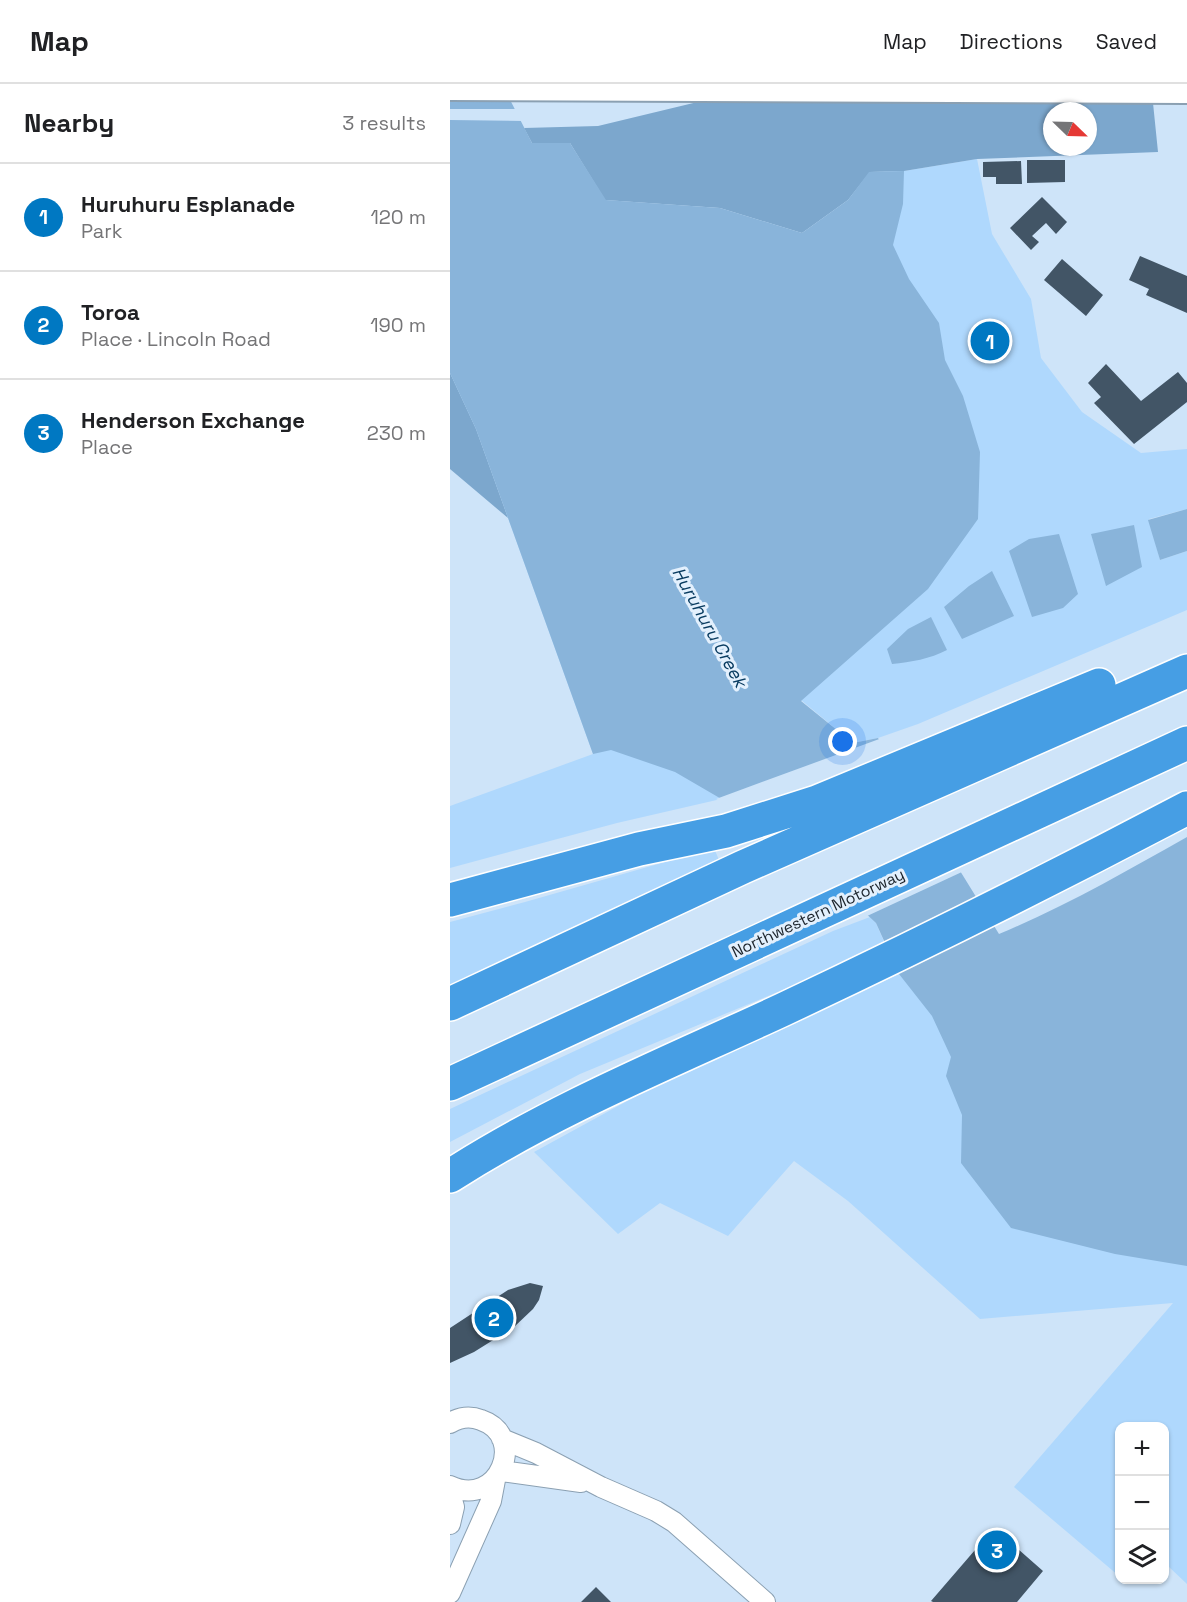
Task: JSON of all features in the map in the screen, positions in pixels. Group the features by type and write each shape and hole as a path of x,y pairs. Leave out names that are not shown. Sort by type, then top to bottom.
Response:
{"highway":[{"path":"450,1004 743,867 937,767 1187,649"},
{"path":"450,900 639,849 726,831 937,767 1187,671"},
{"name":"Northwestern Motorway","path":"450,1084 1187,743"},
{"path":"450,1176 524,1132 631,1079 819,992 1050,879 1187,808"}],"main road":[{"path":"450,86 1187,89"}],"street":[{"path":"450,1593 491,1501 505,1450 496,1430 485,1421 454,1415"},
{"path":"502,1439 536,1452 601,1487 656,1511 674,1522 765,1602"},
{"path":"450,1486 467,1491 477,1490 487,1486 498,1475 562,1479 601,1487"},
{"path":"450,1492 454,1507 450,1524"}],"shaded area":[{"path":"710,99 1043,102 1043,156 1055,156 977,159 904,171 870,172 848,200 802,233 720,208 605,200 570,143 532,143 524,128 598,126"},
{"path":"1097,102 1153,103 1158,152 1097,154"},
{"path":"977,159 992,234 1031,299 1041,358 1082,412 1141,453 1187,449 1187,509 1149,519 1160,560 1187,551 1187,610 918,724 878,738 853,743 801,700 869,172 904,171"},
{"path":"450,373 721,799 617,823 450,868 450,806 593,754 476,429"},
{"path":"450,373 476,429 508,518 450,469"},
{"path":"714,848 719,860 450,985 450,922"},
{"path":"870,917 876,923 885,944 814,977 580,1074 450,1142 450,1109 833,931"},
{"path":"899,974 948,976 1187,1109 1187,1584 1169,1567 1169,1422 1115,1422 1115,1573 1014,1487 1173,1303 980,1319 848,1201 794,1161 728,1236 660,1203 618,1234 534,1152 651,1088"}],"water":[{"name":"Huruhuru Creek","path":"450,84 502,84 532,143 570,143 606,200 720,208 802,233 848,200 869,172 904,171 903,204 893,245 909,279 939,323 945,360 963,396 980,452 978,519 928,589 801,701 853,743 878,738 999,934 1071,901 1187,837 1187,1266 1115,1254 1011,1228 961,1163 962,1115 946,1076 951,1057 932,1016 899,974 876,923 778,832 675,772 611,750 593,754 476,429 450,373"},
{"path":"1187,509 1187,551 1160,560 1148,520"},
{"path":"1134,525 1142,567 1106,586 1091,534"},
{"path":"1059,534 1078,594 1063,608 1032,617 1009,551 1029,539"},
{"path":"992,571 1014,616 962,639 944,607"},
{"path":"931,617 947,650 920,660 892,664 887,649 908,629"}],"pier":[{"path":"450,109 518,109 524,121 450,120"},
{"path":"882,738 964,871 865,917 776,834 716,799"}],"building":[{"path":"1027,160 1065,160 1065,182 1027,183"},
{"path":"1021,161 1022,184 996,184 996,177 983,177 983,162"},
{"path":"1042,197 1067,222 1056,234 1046,223 1032,236 1039,242 1031,250 1010,228"},
{"path":"1140,256 1187,276 1187,313 1146,295 1149,289 1129,280"},
{"path":"1062,259 1103,295 1086,316 1044,280"},
{"path":"1106,364 1141,401 1178,372 1187,383 1187,402 1134,444 1094,403 1101,397 1088,383"},
{"path":"530,1283 543,1286 539,1300 533,1309 514,1327 474,1352 450,1363 450,1328 508,1290"},
{"path":"994,1528 1043,1571 1017,1602 931,1601"},
{"path":"596,1587 611,1602 581,1602"}],"place":[{"name":"Huruhuru Esplanade","path":"990,341"},
{"name":"Toroa","path":"494,1318"},
{"name":"Henderson Exchange","path":"997,1550"}]}
